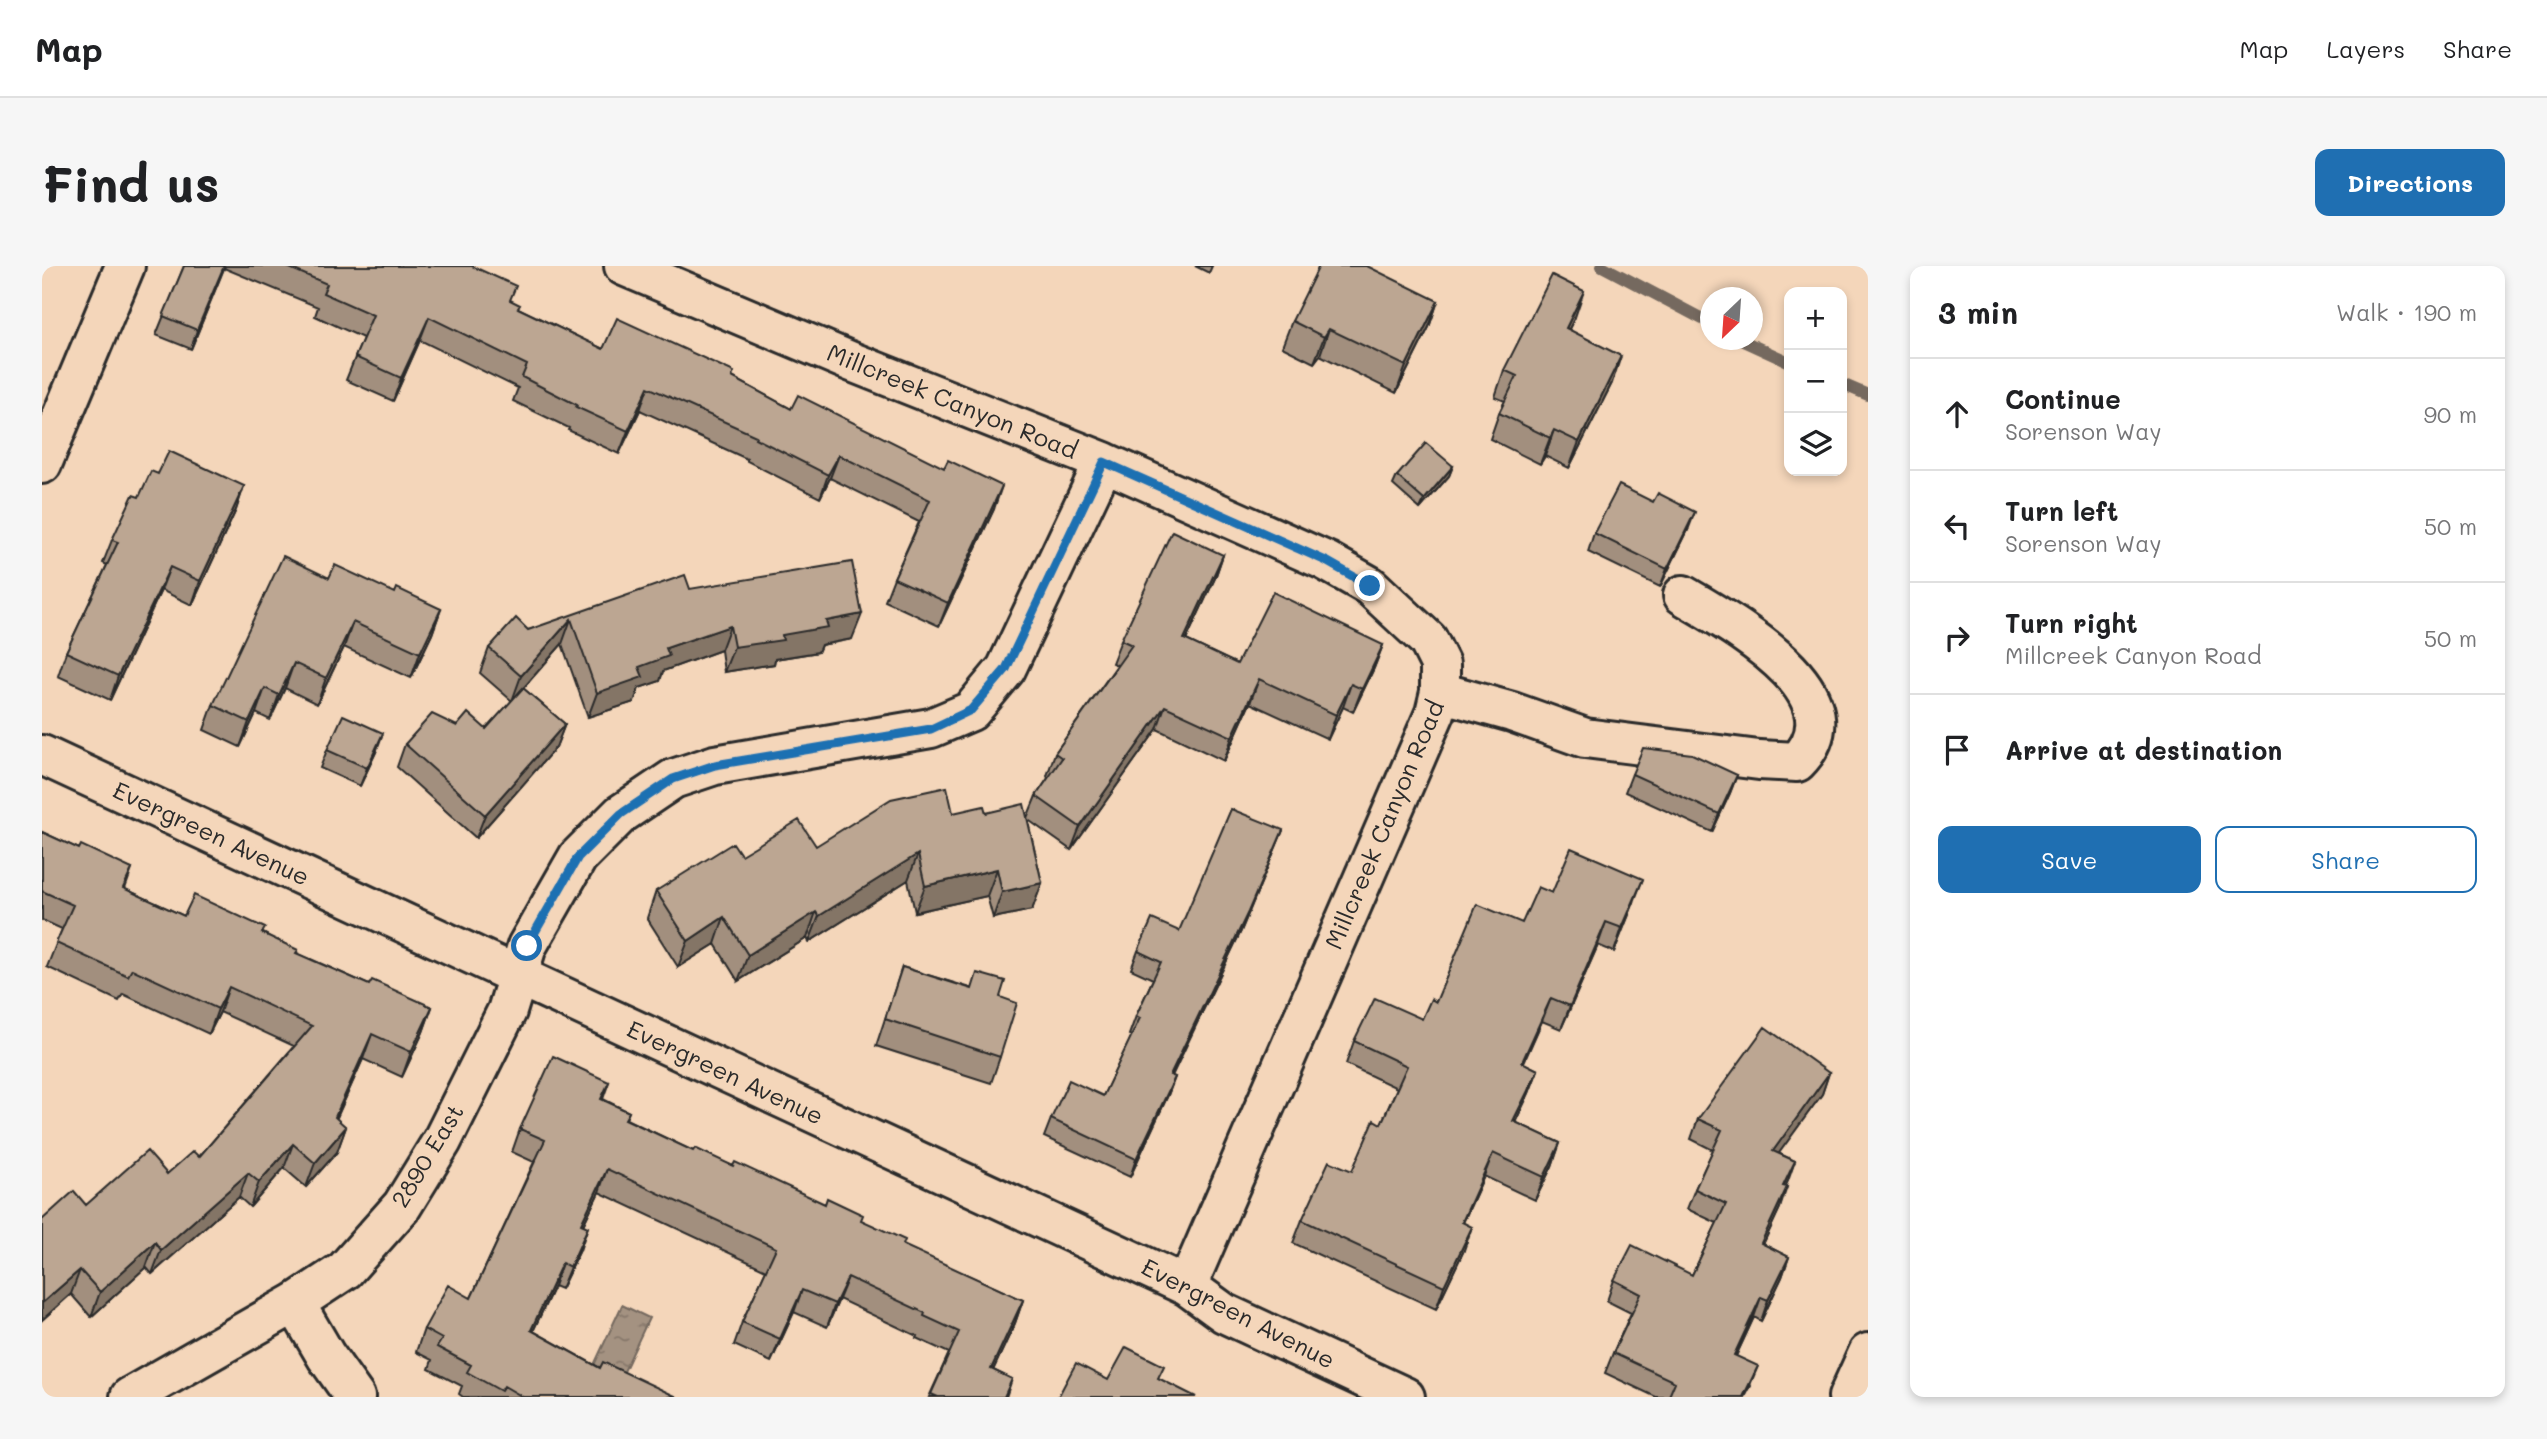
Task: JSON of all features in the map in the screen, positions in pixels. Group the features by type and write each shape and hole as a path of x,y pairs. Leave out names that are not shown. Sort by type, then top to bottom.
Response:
{"street":[{"path":"42,464 125,266"},
{"name":"Millcreek Canyon Road","path":"624,266 852,362 1104,462 1326,561 1370,586 1428,640 1440,664 1440,692 1430,725 1187,1286"},
{"name":"2890 East","path":"130,1397 295,1303 345,1270 402,1206 442,1141 507,1012 527,946 578,857 621,814 673,779 715,765 931,729 971,710 1006,669 1104,462"},
{"path":"1440,692 1512,712 1586,738 1759,760 1797,762 1804,754 1814,729 1811,700 1801,684 1776,657 1738,628 1683,595"},
{"name":"Evergreen Avenue","path":"42,755 1187,1286 1224,1313 1405,1397"},
{"path":"295,1303 326,1356 355,1397"},
{"path":"1849,1397 1868,1353"}],"water":[{"path":"622,1305 649,1318 621,1378 594,1365"}],"building":[{"path":"184,266 224,266 197,330 163,316"},
{"path":"285,266 472,266 516,286 510,300 520,305 518,308 603,349 617,318 734,372 732,377 791,409 798,395 944,468 948,460 1002,486 948,603 894,578 930,500 839,455 828,475 755,438 756,436 648,387 628,431 576,407 577,405 522,377 527,365 429,317 401,378 355,357 373,315 323,293 327,284"},
{"path":"1319,266 1367,266 1438,301 1406,366 1329,329 1324,337 1292,321"},
{"path":"1552,275 1584,291 1566,328 1621,356 1579,442 1554,430 1550,438 1499,413 1517,376 1504,370"},
{"path":"1426,443 1453,466 1424,500 1397,476"},
{"path":"169,451 244,486 200,581 170,567 118,676 66,652 118,542 112,540 133,495 139,497 151,471 158,474"},
{"path":"1619,485 1653,502 1658,493 1695,512 1667,569 1594,533"},
{"path":"1172,531 1223,555 1184,639 1237,664 1273,592 1383,645 1362,689 1351,684 1336,715 1259,679 1232,737 1165,706 1080,827 1036,796 1062,758 1055,753 1132,645 1121,640"},
{"path":"283,556 329,578 335,565 395,593 397,588 441,609 420,653 353,622 326,678 294,663 279,695 265,688 249,722 213,705"},
{"path":"852,562 862,614 826,621 828,627 782,635 783,640 734,647 730,626 666,648 669,656 639,667 643,677 597,693 571,619 521,676 489,648 516,618 528,630 685,575 690,589"},
{"path":"523,688 565,724 485,815 405,744 432,714 457,726 468,713 486,729"},
{"path":"343,715 383,733 367,768 327,750"},
{"path":"1643,748 1692,754 1737,775 1719,814 1632,774"},
{"path":"947,787 953,813 984,806 986,813 1024,804 1042,883 1002,892 997,869 925,886 918,854 819,916 816,912 748,955 724,917 688,941 656,891 733,843 741,855 799,820 816,846 891,799"},
{"path":"1231,809 1283,830 1248,912 1170,1075 1175,1077 1136,1159 1051,1119 1069,1080 1103,1096 1140,1018 1136,1016 1161,962 1138,951 1152,919 1179,931"},
{"path":"42,832 79,849 81,845 132,869 123,888 184,916 194,895 265,928 262,933 298,950 296,953 369,985 372,980 432,1007 411,1052 372,1034 335,1117 346,1127 315,1163 293,1144 259,1182 248,1173 161,1250 155,1242 100,1292 80,1270 42,1303 42,1220 74,1191 86,1205 147,1151 167,1174 193,1151 199,1157 312,1026 229,987 218,1009 132,969 128,976 56,943 73,905 42,891"},
{"path":"1571,848 1643,879 1622,928 1606,922 1570,1006 1551,998 1522,1062 1538,1070 1513,1121 1560,1143 1544,1177 1493,1153 1462,1222 1472,1227 1444,1286 1302,1220 1329,1161 1352,1171 1374,1120 1381,1124 1407,1066 1354,1041 1375,998 1422,1019 1431,999 1436,1002 1477,904 1522,923 1538,887 1552,893"},
{"path":"902,967 972,989 977,973 1005,981 1000,997 1017,1003 1000,1057 885,1019"},
{"path":"1765,1027 1829,1073 1773,1151 1795,1161 1783,1186 1787,1187 1761,1243 1789,1257 1768,1300 1761,1297 1734,1355 1758,1366 1743,1397 1671,1397 1669,1396 1675,1382 1613,1353 1641,1294 1614,1280 1632,1245 1692,1275 1726,1204 1695,1189 1722,1130 1698,1119"},
{"path":"553,1056 609,1082 601,1099 629,1112 625,1119 693,1151 695,1148 733,1166 735,1162 825,1204 827,1198 863,1215 861,1220 905,1240 903,1245 1023,1300 991,1369 1012,1379 1004,1397 938,1397 931,1394 959,1332 848,1277 835,1304 802,1290 780,1339 742,1322 776,1248 607,1169 581,1224 588,1227 570,1267 562,1263 531,1330 600,1368 603,1362 677,1397 523,1397 504,1386 501,1391 467,1372 471,1365 437,1347 442,1339 424,1329 448,1285 471,1298 545,1140 520,1129"},
{"path":"1126,1347 1164,1366 1158,1378 1196,1397 1058,1397 1076,1363 1108,1380"}],"waterway":[{"path":"1602,266 1700,318"},
{"path":"1763,350 1784,360"},
{"path":"1847,386 1868,395"}],"route":[{"path":"527,946 578,857 621,814 673,779 715,765 931,729 971,710 1006,669 1104,462 1326,561 1370,586"}]}
